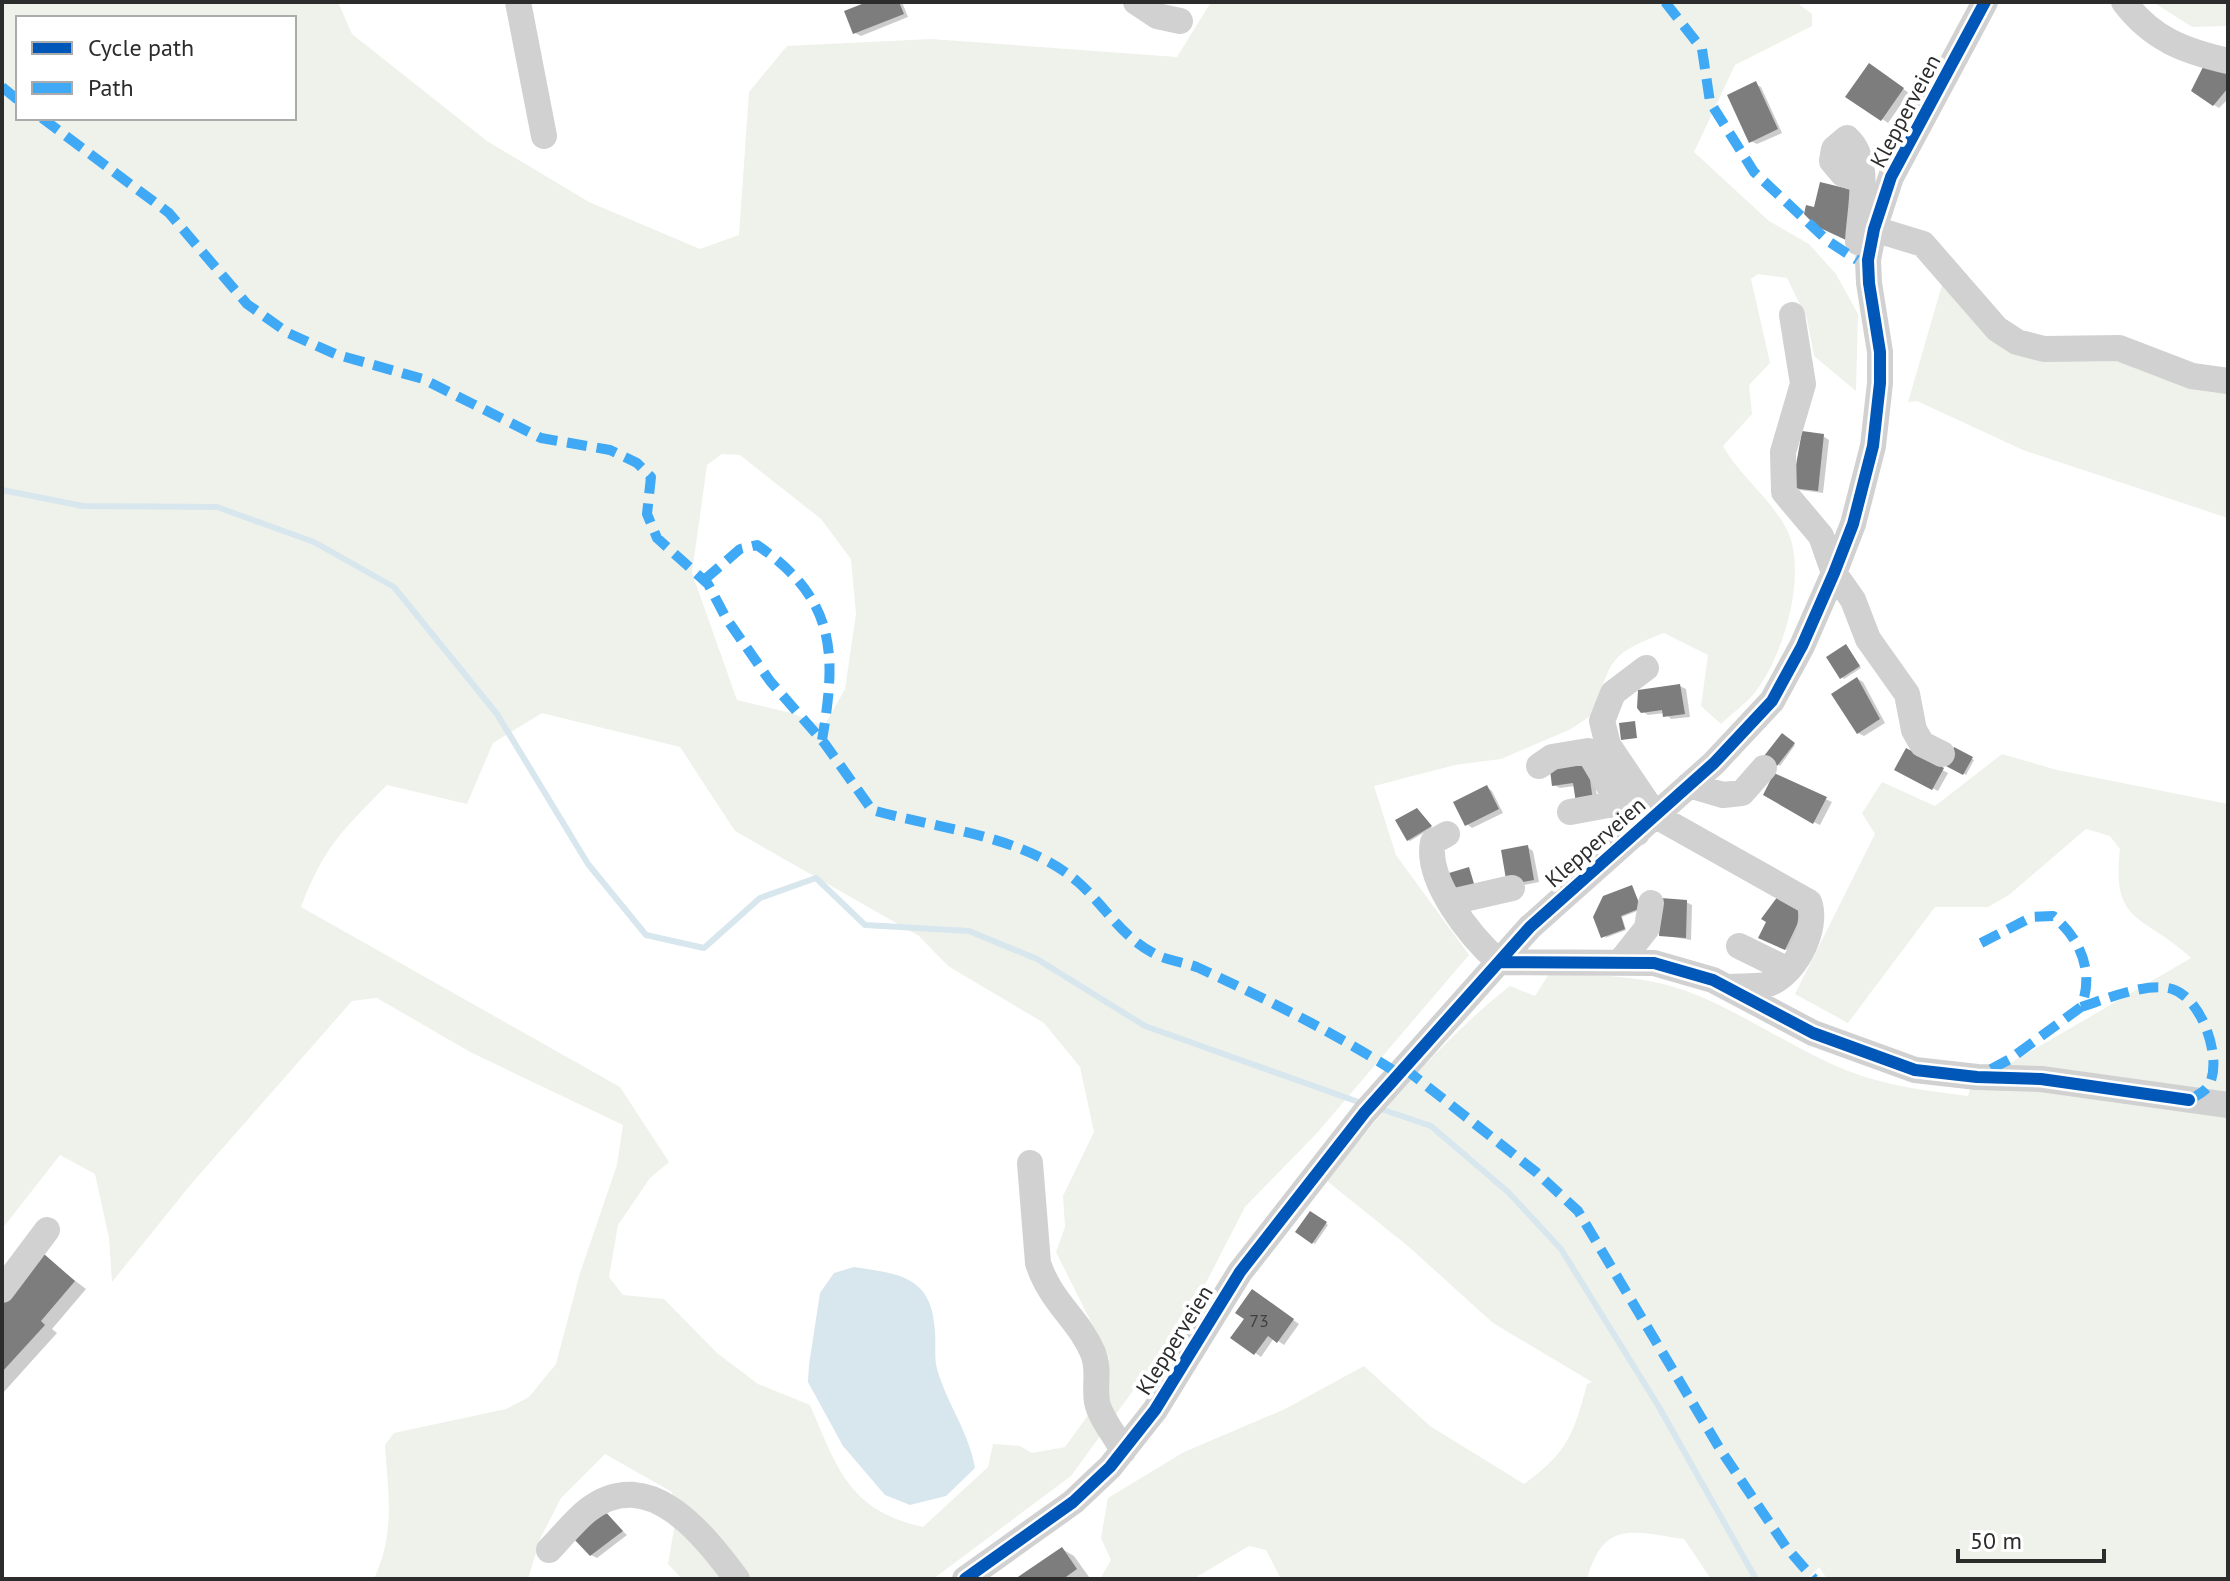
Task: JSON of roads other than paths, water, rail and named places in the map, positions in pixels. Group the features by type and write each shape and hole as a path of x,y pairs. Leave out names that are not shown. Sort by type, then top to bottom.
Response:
{"street":[{"path":"518,2 544,136"},
{"path":"1136,2 1157,16 1180,21"},
{"name":"Klepperveien","path":"965,1579 1073,1502 1123,1451 1155,1410 1240,1272 1365,1112 1499,962 1563,896 1738,740 1772,701 1834,573 1864,486 1877,415 1880,352 1869,278 1874,229 1891,177 1985,2"},
{"path":"2124,2 2162,40 2228,61"},
{"path":"1861,180 1863,205 1857,260 1869,278"},
{"path":"1874,229 1915,239 1934,252 1997,329 2017,342 2044,349 2119,348 2192,376 2228,381"},
{"path":"1792,315 1803,384 1783,452 1784,492 1821,536 1834,573 1853,600 1868,639 1907,694 1914,730 1922,744 1942,754"},
{"path":"1646,668 1613,693 1602,721 1608,745 1646,825"},
{"path":"1539,766 1552,757 1588,751 1619,803 1646,825 1809,902 1813,911 1807,936 1786,969 1766,985 1728,987"},
{"path":"1689,785 1723,795 1742,793 1764,768"},
{"path":"1570,812 1619,803"},
{"path":"1447,834 1433,842 1430,858 1451,902 1480,945 1499,962 1654,963 1728,987 1813,1033 1915,1070 1977,1077 2041,1079 2228,1105"},
{"path":"1451,902 1512,888"},
{"path":"1620,962 1647,928 1651,903"},
{"path":"1739,946 1786,969"},
{"path":"1030,1163 1038,1263 1057,1304 1092,1351 1098,1376 1098,1407 1123,1451"},
{"path":"2,1290 47,1230"},
{"path":"549,1550 588,1510 613,1496 636,1496 659,1501 679,1512 713,1546 737,1579"}],"waterway":[{"path":"2,490 83,506 217,507 314,542 394,587 497,714 588,864 646,935 704,948 760,898 816,878 865,925 969,931 1037,959 1145,1026 1364,1104"},
{"path":"1378,1108 1431,1126 1508,1192 1561,1249 1659,1407 1756,1579"}]}
